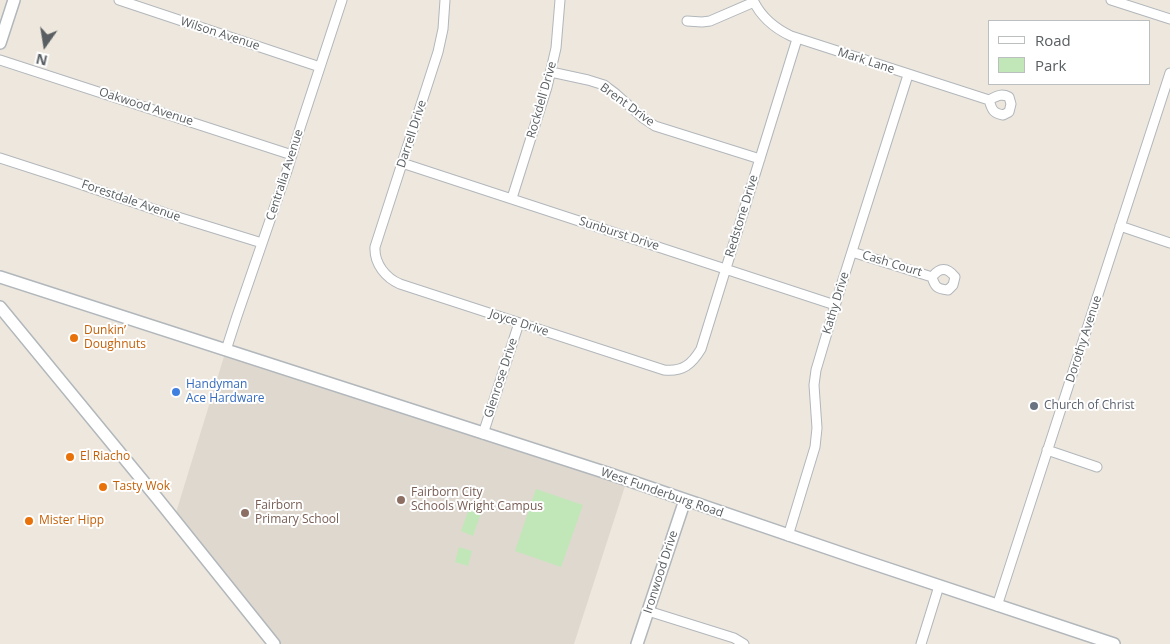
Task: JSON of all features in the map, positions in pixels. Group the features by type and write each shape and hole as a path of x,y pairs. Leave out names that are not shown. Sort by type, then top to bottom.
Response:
{"street":[{"path":"0,42 14,0"},
{"name":"Wilson Avenue","path":"119,0 320,67"},
{"name":"Centralia Avenue","path":"226,350 342,0"},
{"name":"Darrell Drive","path":"379,266 375,256 375,247 438,52 443,29 445,0"},
{"name":"Rockdell Drive","path":"512,198 551,72 556,48 560,0"},
{"path":"1111,0 1170,19"},
{"path":"687,21 710,21 754,1"},
{"name":"Mark Lane","path":"754,1 772,25 797,39 989,100"},
{"name":"Redstone Drive","path":"664,370 679,369 688,365 695,358 703,343 797,39"},
{"name":"Oakwood Avenue","path":"0,60 292,155"},
{"name":"Brent Drive","path":"551,72 604,85 655,126 760,159"},
{"name":"Dorothy Avenue","path":"997,606 1170,73"},
{"name":"Kathy Drive","path":"788,536 815,447 817,428 814,399 816,370 908,74"},
{"name":"Forestdale Avenue","path":"0,158 262,243"},
{"name":"Sunburst Drive","path":"402,162 835,305"},
{"path":"1120,226 1170,243"},
{"name":"Cash Court","path":"852,252 932,276"},
{"name":"Joyce Drive","path":"379,266 388,278 400,284 664,370"},
{"name":"West Funderburg Road","path":"0,277 685,500 1114,644"},
{"path":"0,307 274,644"},
{"path":"0,317 18,328"},
{"name":"Glenrose Drive","path":"484,434 519,323"},
{"path":"1047,450 1097,467"},
{"name":"Ironwood Drive","path":"637,644 685,500"},
{"path":"921,644 939,586"},
{"path":"648,610 734,638 744,644"}],"shaded area":[{"name":"Fairborn City Schools Wright Campus","path":"226,350 627,480 574,644 274,644 174,519"}],"green space":[{"path":"536,489 583,505 561,567 515,551"},
{"path":"470,506 482,510 473,536 461,531"},
{"path":"459,547 472,551 468,566 455,562"}],"place":[{"name":"Dunkin’ Doughnuts","path":"74,338"},
{"name":"Handyman Ace Hardware","path":"176,392"},
{"name":"Church of Christ","path":"1034,406"},
{"name":"El Riacho","path":"70,457"},
{"name":"Tasty Wok","path":"103,487"},
{"name":"Fairborn City Schools Wright Campus","path":"401,500"},
{"name":"Fairborn Primary School","path":"245,513"},
{"name":"Mister Hipp","path":"29,521"}]}
